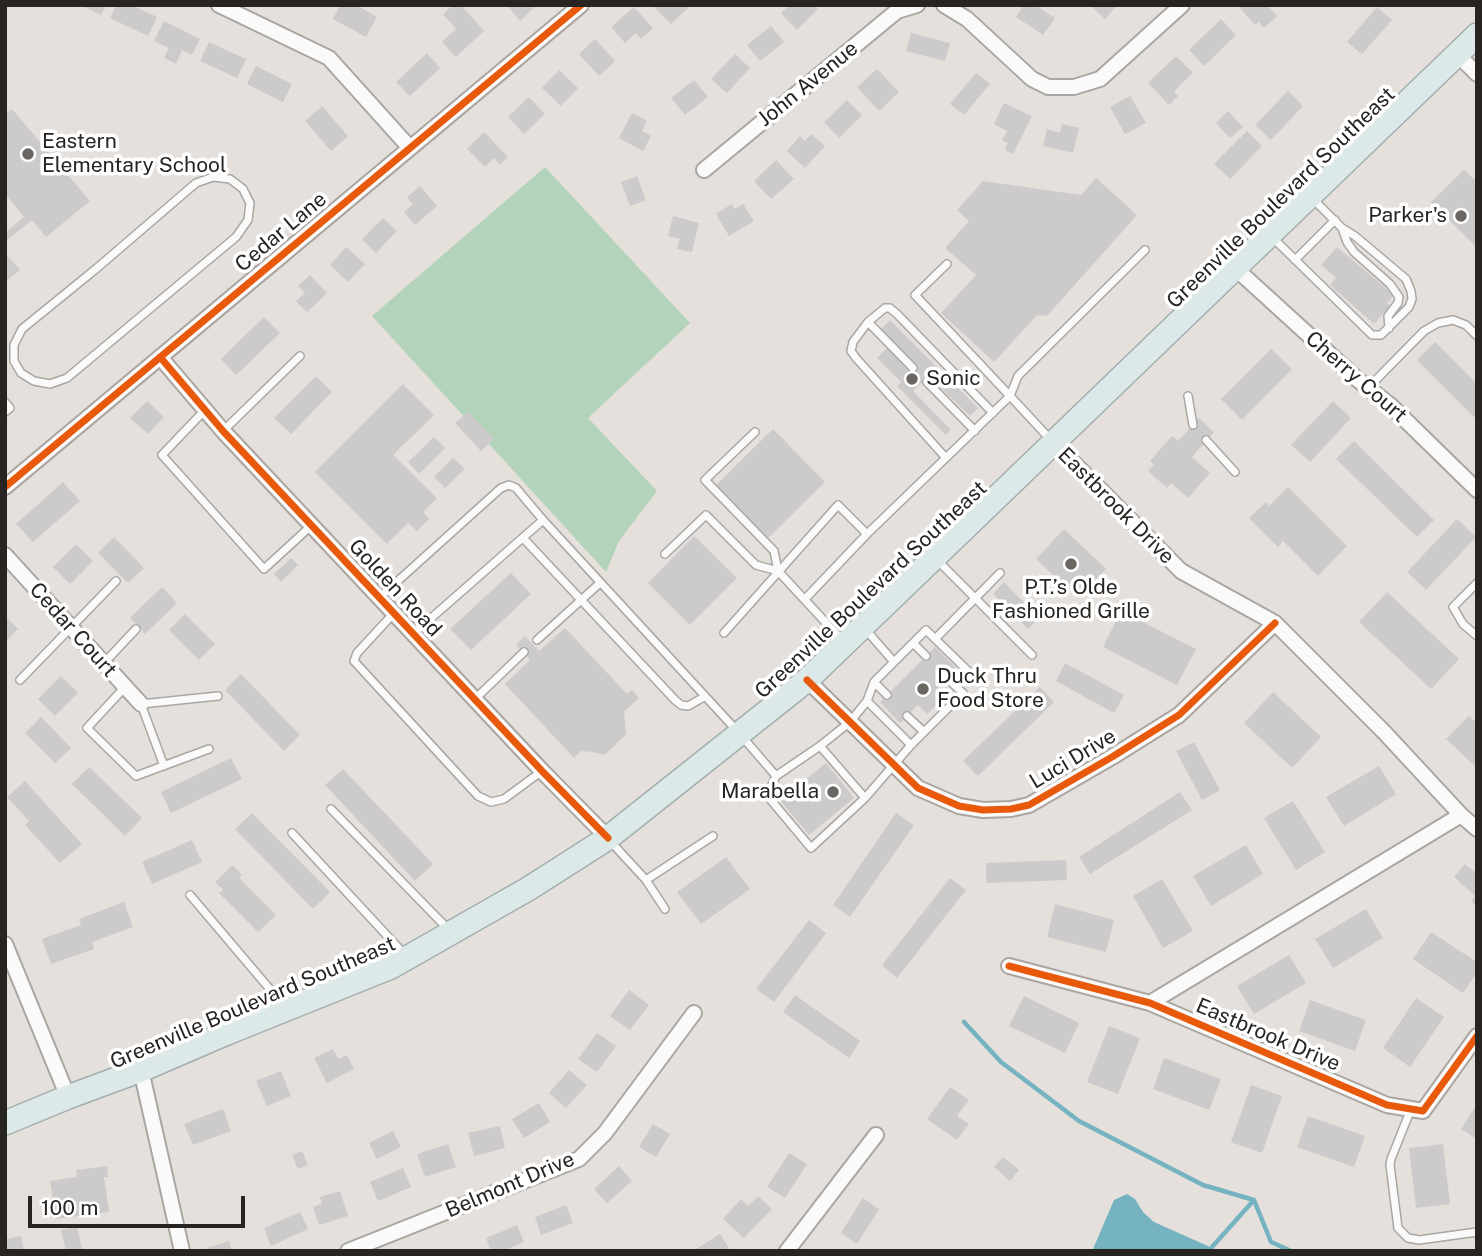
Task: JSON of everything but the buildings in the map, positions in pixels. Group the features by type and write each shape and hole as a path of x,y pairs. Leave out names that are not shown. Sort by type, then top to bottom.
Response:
{"highway":[{"name":"Greenville Boulevard Southeast","path":"5,1123 391,967 528,889 608,838 807,680 1477,35"}],"street":[{"path":"219,5 329,58 410,148"},
{"path":"557,5 566,17"},
{"name":"Cedar Lane","path":"5,487 581,5"},
{"name":"John Avenue","path":"704,170 897,12 917,5"},
{"path":"944,5 967,19 1032,79 1048,87 1074,87 1101,79 1182,5"},
{"path":"1457,54 1477,74"},
{"name":"Cherry Court","path":"1234,267 1390,405 1477,490"},
{"name":"Golden Road","path":"160,356 204,411 608,838"},
{"name":"Eastbrook Drive","path":"1053,442 1181,571 1275,623 1477,829"},
{"name":"Cedar Court","path":"5,555 141,704"},
{"name":"Luci Drive","path":"807,680 918,788 958,806 983,810 1011,809 1029,805 1179,715 1275,623"},
{"name":"Eastbrook Drive","path":"1150,1003 1461,815"},
{"path":"5,944 68,1097"},
{"name":"Eastbrook Drive","path":"1009,966 1150,1003 1387,1105 1411,1109"},
{"name":"Belmont Drive","path":"348,1251 579,1159 605,1133 694,1013"},
{"path":"1411,1109 1423,1111 1477,1035"},
{"path":"141,1070 182,1251"},
{"path":"787,1251 876,1135"}],"lane":[{"path":"213,177 230,179 243,189 250,202 248,220 236,237 130,325 67,378 50,384 34,381 21,373 14,361 14,345 22,329 196,183 213,177"},
{"path":"1269,234 1373,335 1381,335 1389,328 1409,307 1412,299 1406,279 1342,228 1310,196"},
{"path":"1295,260 1335,220"},
{"path":"1342,228 1354,252 1390,284 1398,297 1398,303 1388,316 1389,328"},
{"path":"805,599 867,534 1010,396 1018,376 1145,250"},
{"path":"947,264 915,295 1053,442"},
{"path":"946,458 851,351 853,342 868,322 885,308 890,308 993,413"},
{"path":"1368,388 1424,331 1438,323 1452,320 1466,324 1477,336"},
{"path":"868,322 913,368"},
{"path":"223,431 300,356"},
{"path":"927,382 975,431"},
{"path":"1188,396 1193,425"},
{"path":"5,402 10,408 5,412"},
{"path":"204,411 163,455 264,569 312,525"},
{"path":"755,432 705,480 774,551 778,571"},
{"path":"1206,440 1235,472"},
{"path":"380,597 501,488 509,485 516,488 776,776"},
{"path":"723,633 838,505 867,534"},
{"path":"665,554 706,515 756,565 778,571 845,643"},
{"path":"413,634 543,520"},
{"path":"523,538 675,700 688,706 704,697"},
{"path":"934,557 1032,655"},
{"path":"935,639 1000,573"},
{"path":"20,680 116,580"},
{"path":"537,640 600,583"},
{"path":"1477,583 1453,607 1463,624 1477,636"},
{"path":"394,613 357,653 354,662 478,796 491,802 504,799 542,771"},
{"path":"863,626 894,662"},
{"path":"103,663 136,629"},
{"path":"946,678 963,693 911,745 865,798 811,848 770,799 776,776 850,722 867,701 874,682 926,630 967,670 953,684"},
{"path":"913,643 926,656"},
{"path":"475,699 524,652"},
{"path":"874,682 887,695"},
{"path":"125,687 87,728 136,776 209,749"},
{"path":"164,766 141,704 218,696"},
{"path":"867,701 911,745"},
{"path":"907,716 924,732"},
{"path":"820,746 865,798"},
{"path":"331,809 452,933"},
{"path":"292,833 408,958"},
{"path":"646,880 713,836"},
{"path":"608,838 646,880 665,909"},
{"path":"190,895 287,1009"},
{"path":"1411,1109 1391,1159 1398,1228 1409,1238 1419,1240 1477,1232"}],"green space":[{"path":"545,167 690,323 588,418 657,491 619,541 606,572 372,316"}],"water":[{"path":"1127,1194 1135,1199 1143,1212 1154,1222 1219,1251 1094,1251 1114,1200"}],"waterway":[{"path":"964,1022 1001,1062 1079,1121 1203,1185 1254,1200"},
{"path":"1254,1200 1271,1242 1291,1251"},
{"path":"1212,1247 1254,1200"}],"cycle path":[{"path":"5,487 581,5"},
{"path":"160,357 223,431 608,838"},
{"path":"807,680 918,788 959,806 983,810 1011,809 1029,805 1179,715 1275,623"},
{"path":"1009,966 1150,1003 1387,1105 1423,1111 1477,1036"}],"place":[{"name":"Eastern Elementary School","path":"28,154"},
{"name":"Parker's","path":"1461,216"},
{"name":"Sonic","path":"912,379"},
{"name":"P.T.’s Olde Fashioned Grille","path":"1071,564"},
{"name":"Duck Thru Food Store","path":"923,689"},
{"name":"Marabella","path":"833,792"}]}
